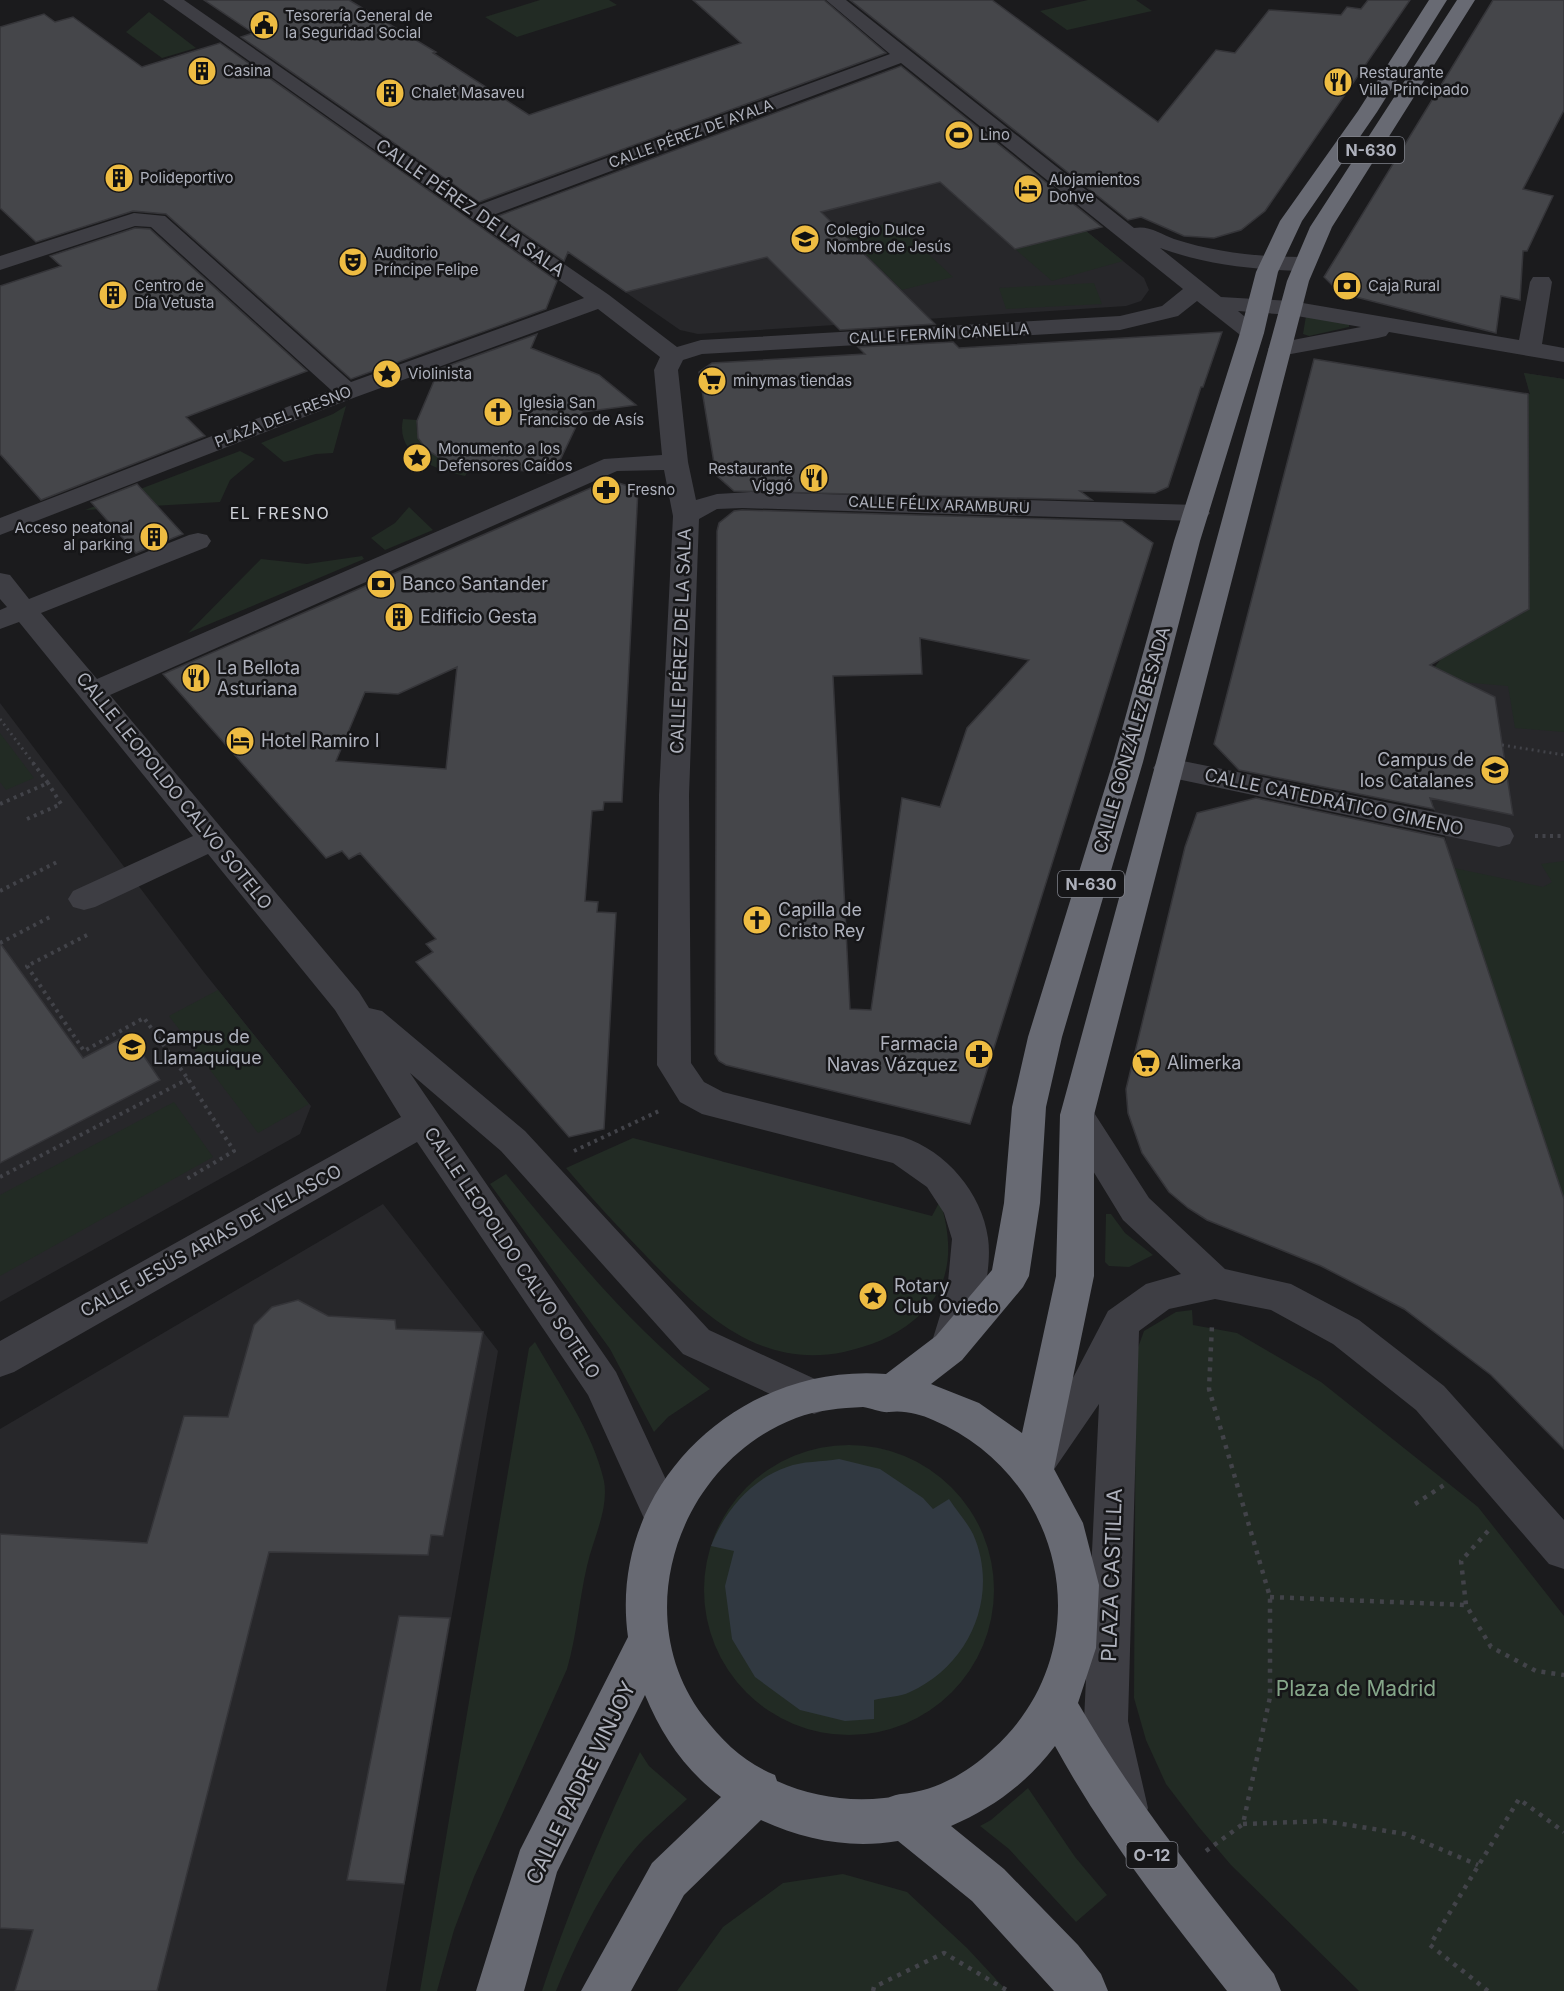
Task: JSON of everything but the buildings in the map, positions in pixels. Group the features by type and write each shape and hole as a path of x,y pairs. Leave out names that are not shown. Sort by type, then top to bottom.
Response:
{"highway":[{"name":"N-630","path":"1255,318 1272,264 1291,221 1367,112 1438,0"},
{"name":"N-630","path":"1035,1467 1075,1275 1077,1115 1292,308 1305,264 1321,227 1466,0"},
{"name":"CALLE GONZÁLEZ BESADA","path":"888,1395 949,1348 1010,1276 1022,1203 1029,1107 1045,1037 1128,762 1187,541 1255,318"},
{"path":"851,1393 888,1395 942,1409 992,1436 1035,1467 1067,1526 1083,1586 1082,1650 1059,1711 1020,1761 966,1797 902,1816 828,1815 759,1791 716,1765 669,1704 646,1647 642,1578 661,1512 688,1471 724,1436 766,1412 814,1397 851,1393"},
{"name":"CALLE PADRE VINJOY","path":"500,1991 536,1866 646,1647"},
{"name":"O-12","path":"1059,1711 1093,1773 1168,1879 1257,1991"},
{"path":"605,1991 668,1879 759,1791"},
{"path":"902,1816 987,1885 1061,1962 1084,1991"}],"street":[{"name":"CALLE PÉREZ DE LA SALA","path":"172,0 601,300 673,355 666,370 675,462 686,516 674,795 674,1065 692,1092"},
{"path":"835,0 1206,297 1255,318 1292,308 1564,356"},
{"name":"CALLE PÉREZ DE AYALA","path":"478,213 904,56"},
{"path":"1098,210 1156,239 1192,252 1272,264 1305,264"},
{"path":"0,263 134,219 157,221 347,392"},
{"path":"1529,350 1541,282"},
{"name":"CALLE FERMÍN CANELLA","path":"673,355 701,347 1120,323 1170,311 1206,297"},
{"name":"PLAZA DEL FRESNO","path":"0,527 347,392 601,300"},
{"path":"1280,349 1399,327"},
{"path":"92,692 613,464 675,462"},
{"name":"CALLE FÉLIX ARAMBURU","path":"686,516 699,505 713,500 1197,513"},
{"path":"12,615 198,541"},
{"name":"CALLE LEOPOLDO CALVO SOTELO","path":"0,581 12,615 92,692 347,1001 422,1122 602,1384 661,1512"},
{"name":"CALLE CATEDRÁTICO GIMENO","path":"1168,768 1499,836"},
{"path":"84,899 213,839"},
{"name":"CALLE LEOPOLDO CALVO SOTELO","path":"347,1001 513,1141 696,1342 814,1397"},
{"path":"692,1092 714,1104 903,1151 940,1177 961,1208 970,1239 966,1293 949,1348"},
{"path":"1077,1115 1136,1209 1215,1283"},
{"name":"CALLE JESÚS ARIAS DE VELASCO","path":"0,1360 422,1122"},
{"path":"1035,1467 1088,1388 1121,1323 1159,1295 1215,1283 1278,1295 1346,1332 1430,1398 1564,1550"},
{"name":"PLAZA CASTILLA","path":"1121,1323 1106,1721 1130,1825"}],"path":[{"path":"0,718 61,804 27,819"},
{"path":"1502,745 1564,755"},
{"path":"0,804 48,783"},
{"path":"0,891 57,862"},
{"path":"0,943 84,899"},
{"path":"94,931 27,966 84,1051 144,1018 189,1079 234,1151 184,1180"},
{"path":"0,1178 189,1079"},
{"path":"570,1153 634,1125 692,1092"},
{"path":"1215,1283 1209,1389 1270,1597 1270,1697 1243,1824"},
{"path":"1415,1504 1447,1483"},
{"path":"1487,1532 1461,1561 1466,1605 1491,1647 1536,1671 1564,1675"},
{"path":"1270,1597 1466,1605"},
{"path":"1488,1991 1430,1945 1519,1799 1564,1832"},
{"path":"1205,1851 1243,1824 1324,1821 1404,1834 1478,1865"},
{"path":"873,1991 874,1987 944,1953 1008,1991"}],"shaded area":[{"name":"Colegio Dulce Nombre de Jesús","path":"818,166 856,203 940,182 1015,249 1086,231 1144,278 1149,290 1141,301 1126,306 698,334 680,330 566,251"},
{"name":"Campus de los Catalanes","path":"1524,373 1564,379 1564,1199 1448,851 1441,816 1435,816 1433,804 1430,804 1454,643 1466,645 1529,609 1528,394 1530,394"},
{"name":"Campus de Llamaquique","path":"0,703 203,971 311,1106 300,1134 0,1302"},
{"path":"383,1204 498,1351 386,1991 0,1991 0,1429"},
{"path":"839,1459 880,1469 923,1498 933,1509 949,1499 973,1534 981,1557 983,1581 981,1604 974,1626 963,1646 949,1664 931,1680 906,1694 874,1700 874,1719 845,1721 800,1710 755,1677 732,1639 725,1586 734,1551 711,1546 731,1509 740,1498 762,1480 774,1472 793,1465"}],"green space":[{"path":"540,0 609,0 617,5 517,37 485,17"},
{"path":"1088,0 1136,0 1152,11 1067,30 1040,11"},
{"path":"149,12 196,48 162,58 126,32"},
{"path":"894,222 953,277 902,290 845,234"},
{"path":"1086,231 1123,261 1052,281 1015,249"},
{"path":"1094,283 1102,304 1006,309 999,288"},
{"path":"1306,316 1349,324 1349,327 1309,336 1303,334"},
{"path":"1524,373 1564,379 1564,732 1515,728 1508,686 1425,679 1454,643 1466,645 1529,609 1528,394 1530,394"},
{"path":"346,406 333,453 316,454 284,462 261,443 333,414"},
{"path":"403,419 417,420 420,440 433,454 471,467 465,476 442,470 411,452 402,432"},
{"path":"240,451 255,459 230,480 220,502 85,510"},
{"path":"409,507 433,530 385,550 371,538 395,523"},
{"path":"362,556 364,559 188,633 261,559 307,564"},
{"path":"0,733 34,778 6,790 0,782"},
{"path":"1564,861 1564,1199 1454,868 1543,887 1552,882 1541,864"},
{"path":"218,990 309,1104 258,1133 169,1016"},
{"path":"174,1102 213,1157 0,1276 0,1195"},
{"path":"633,1138 932,1216 940,1201 945,1217 948,1250 943,1280 936,1295 927,1308 914,1320 890,1336 844,1352 813,1355 785,1353 759,1345 735,1333 712,1318 670,1280 566,1168"},
{"path":"506,1174 602,1288 654,1340 710,1389 668,1417 654,1432 610,1349 490,1184"},
{"path":"1106,1214 1111,1214 1125,1233 1153,1255 1129,1267 1109,1266 1105,1262"},
{"name":"Plaza de Madrid","path":"1192,1310 1193,1325 1237,1333 1321,1382 1478,1507 1564,1616 1564,1991 1359,1991 1231,1865 1166,1784 1146,1740 1134,1698 1136,1353 1144,1331 1176,1312"},
{"path":"535,1342 575,1410 592,1445 604,1481 604,1502 587,1566 567,1669 474,1877 454,1930 437,1991 420,1991 529,1348"},
{"path":"849,1445 891,1451 917,1462 941,1478 961,1498 977,1522 988,1548 994,1590 988,1632 977,1658 961,1682 941,1702 917,1718 891,1729 849,1735 807,1729 781,1718 757,1702 737,1682 721,1658 710,1632 704,1590 710,1548 721,1522 737,1498 757,1478 781,1462 807,1451"},
{"path":"640,1752 649,1766 687,1799 634,1850 590,1918 556,1991 542,1991 587,1870"},
{"path":"1028,1788 1075,1857 1107,1895 1076,1922 1009,1849 980,1826 991,1820"},
{"path":"843,1874 907,1892 967,1948 1007,1991 677,1991 723,1927 783,1883"}],"place":[{"name":"Tesorería General de la Seguridad Social","path":"264,25"},
{"name":"Casina","path":"202,71"},
{"name":"Restaurante Villa Principado","path":"1338,82"},
{"name":"Chalet Masaveu","path":"390,93"},
{"name":"Lino","path":"959,135"},
{"name":"Polideportivo","path":"119,178"},
{"name":"Alojamientos Dohve","path":"1028,189"},
{"name":"Colegio Dulce Nombre de Jesús","path":"805,239"},
{"name":"Auditorio Príncipe Felipe","path":"353,262"},
{"name":"Caja Rural","path":"1347,286"},
{"name":"Centro de Día Vetusta","path":"113,295"},
{"name":"Violinista","path":"387,374"},
{"name":"minymas tiendas","path":"712,381"},
{"name":"Iglesia San Francisco de Asís","path":"498,412"},
{"name":"Monumento a los Defensores Caídos","path":"417,458"},
{"name":"Restaurante Viggó","path":"814,478"},
{"name":"Fresno","path":"606,490"},
{"name":"Acceso peatonal al parking","path":"154,537"},
{"name":"Banco Santander","path":"381,584"},
{"name":"Edificio Gesta","path":"399,617"},
{"name":"La Bellota Asturiana","path":"196,678"},
{"name":"Hotel Ramiro I","path":"240,741"},
{"name":"Campus de los Catalanes","path":"1495,770"},
{"name":"Capilla de Cristo Rey","path":"757,920"},
{"name":"Campus de Llamaquique","path":"132,1047"},
{"name":"Farmacia Navas Vázquez","path":"979,1054"},
{"name":"Alimerka","path":"1146,1063"},
{"name":"Rotary Club Oviedo","path":"873,1296"}],"district":[{"name":"EL FRESNO","path":"280,513"}]}
